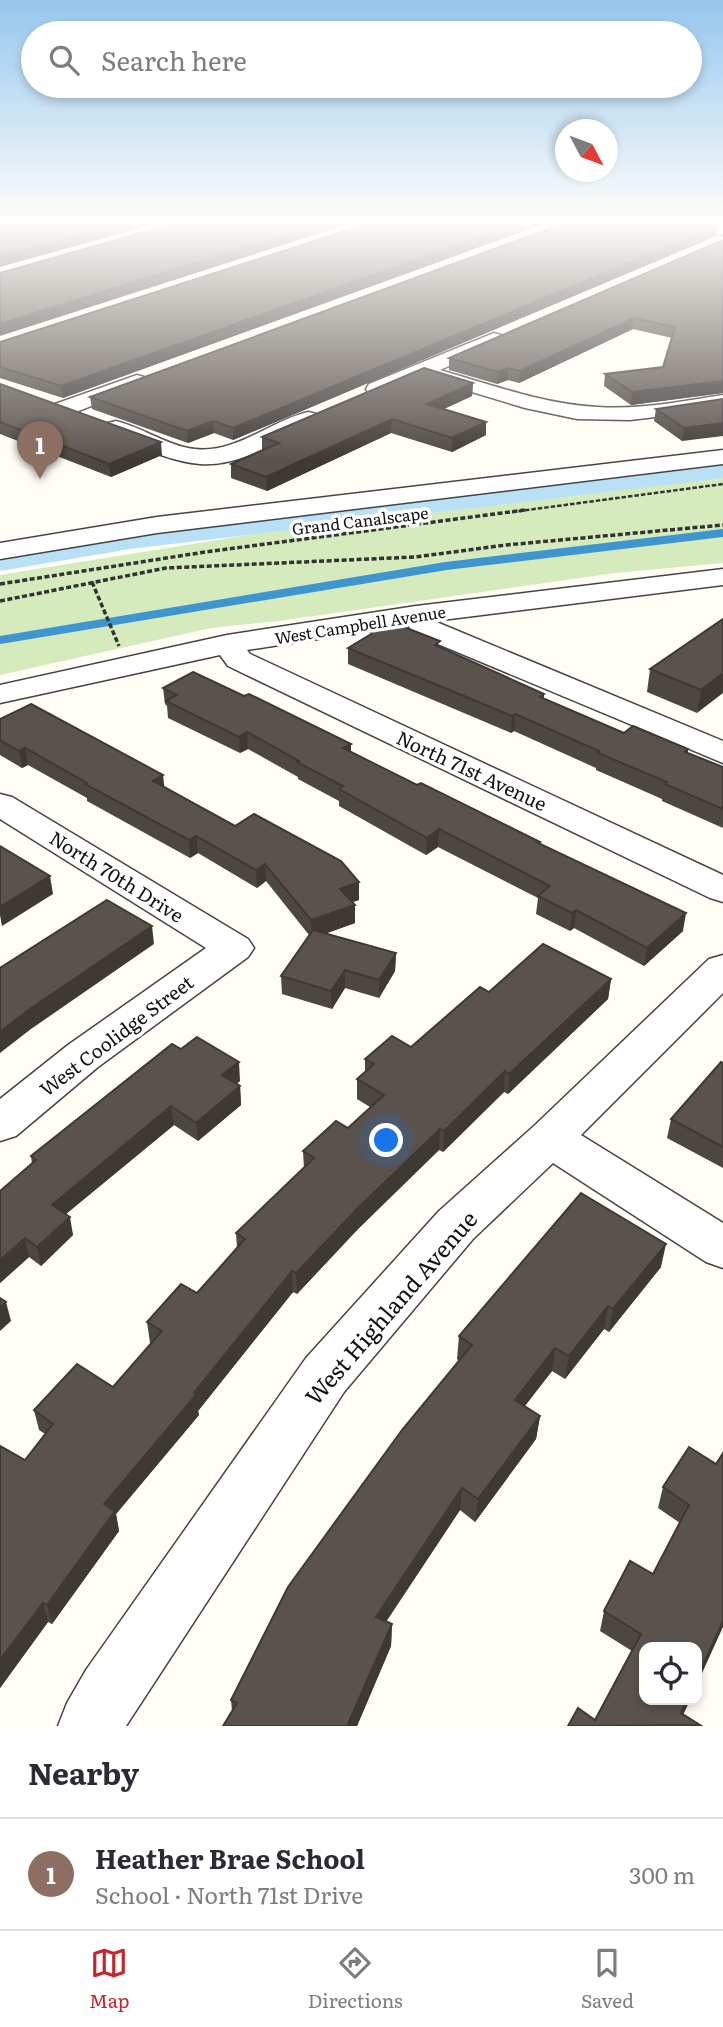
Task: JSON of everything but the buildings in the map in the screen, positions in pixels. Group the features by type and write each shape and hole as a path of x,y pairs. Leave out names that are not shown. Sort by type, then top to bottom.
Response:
{"street":[{"path":"356,398 509,333"},
{"path":"420,370 539,404 603,414 723,402"},
{"path":"63,409 161,373"},
{"path":"38,400 182,452 211,457 229,453 331,409"},
{"path":"507,420 539,404"},
{"path":"0,551 157,525 723,457"},
{"name":"West Campbell Avenue","path":"0,694 227,644 416,615 723,577"},
{"path":"416,615 424,628 723,753"},
{"name":"North 71st Avenue","path":"227,644 239,660 723,890"},
{"name":"North 70th Drive","path":"0,804 234,948"},
{"name":"West Coolidge Street","path":"0,1124 83,1056 234,948"},
{"name":"West Highland Avenue","path":"90,1726 109,1693 326,1375 456,1225 550,1138 723,969"},
{"path":"550,1138 723,1248"}],"path":[{"name":"Grand Canalscape","path":"0,584 205,552 723,484"},
{"path":"0,601 166,568 415,557 506,545 723,525"},
{"path":"92,582 117,641"}],"green space":[{"path":"723,477 723,563 615,573 279,621 211,628 0,675 0,575 254,534"}],"waterway":[{"path":"0,564 130,542 723,471"},
{"path":"0,640 446,566 723,533"}],"place":[{"name":"Heather Brae School","path":"40,479"}]}
